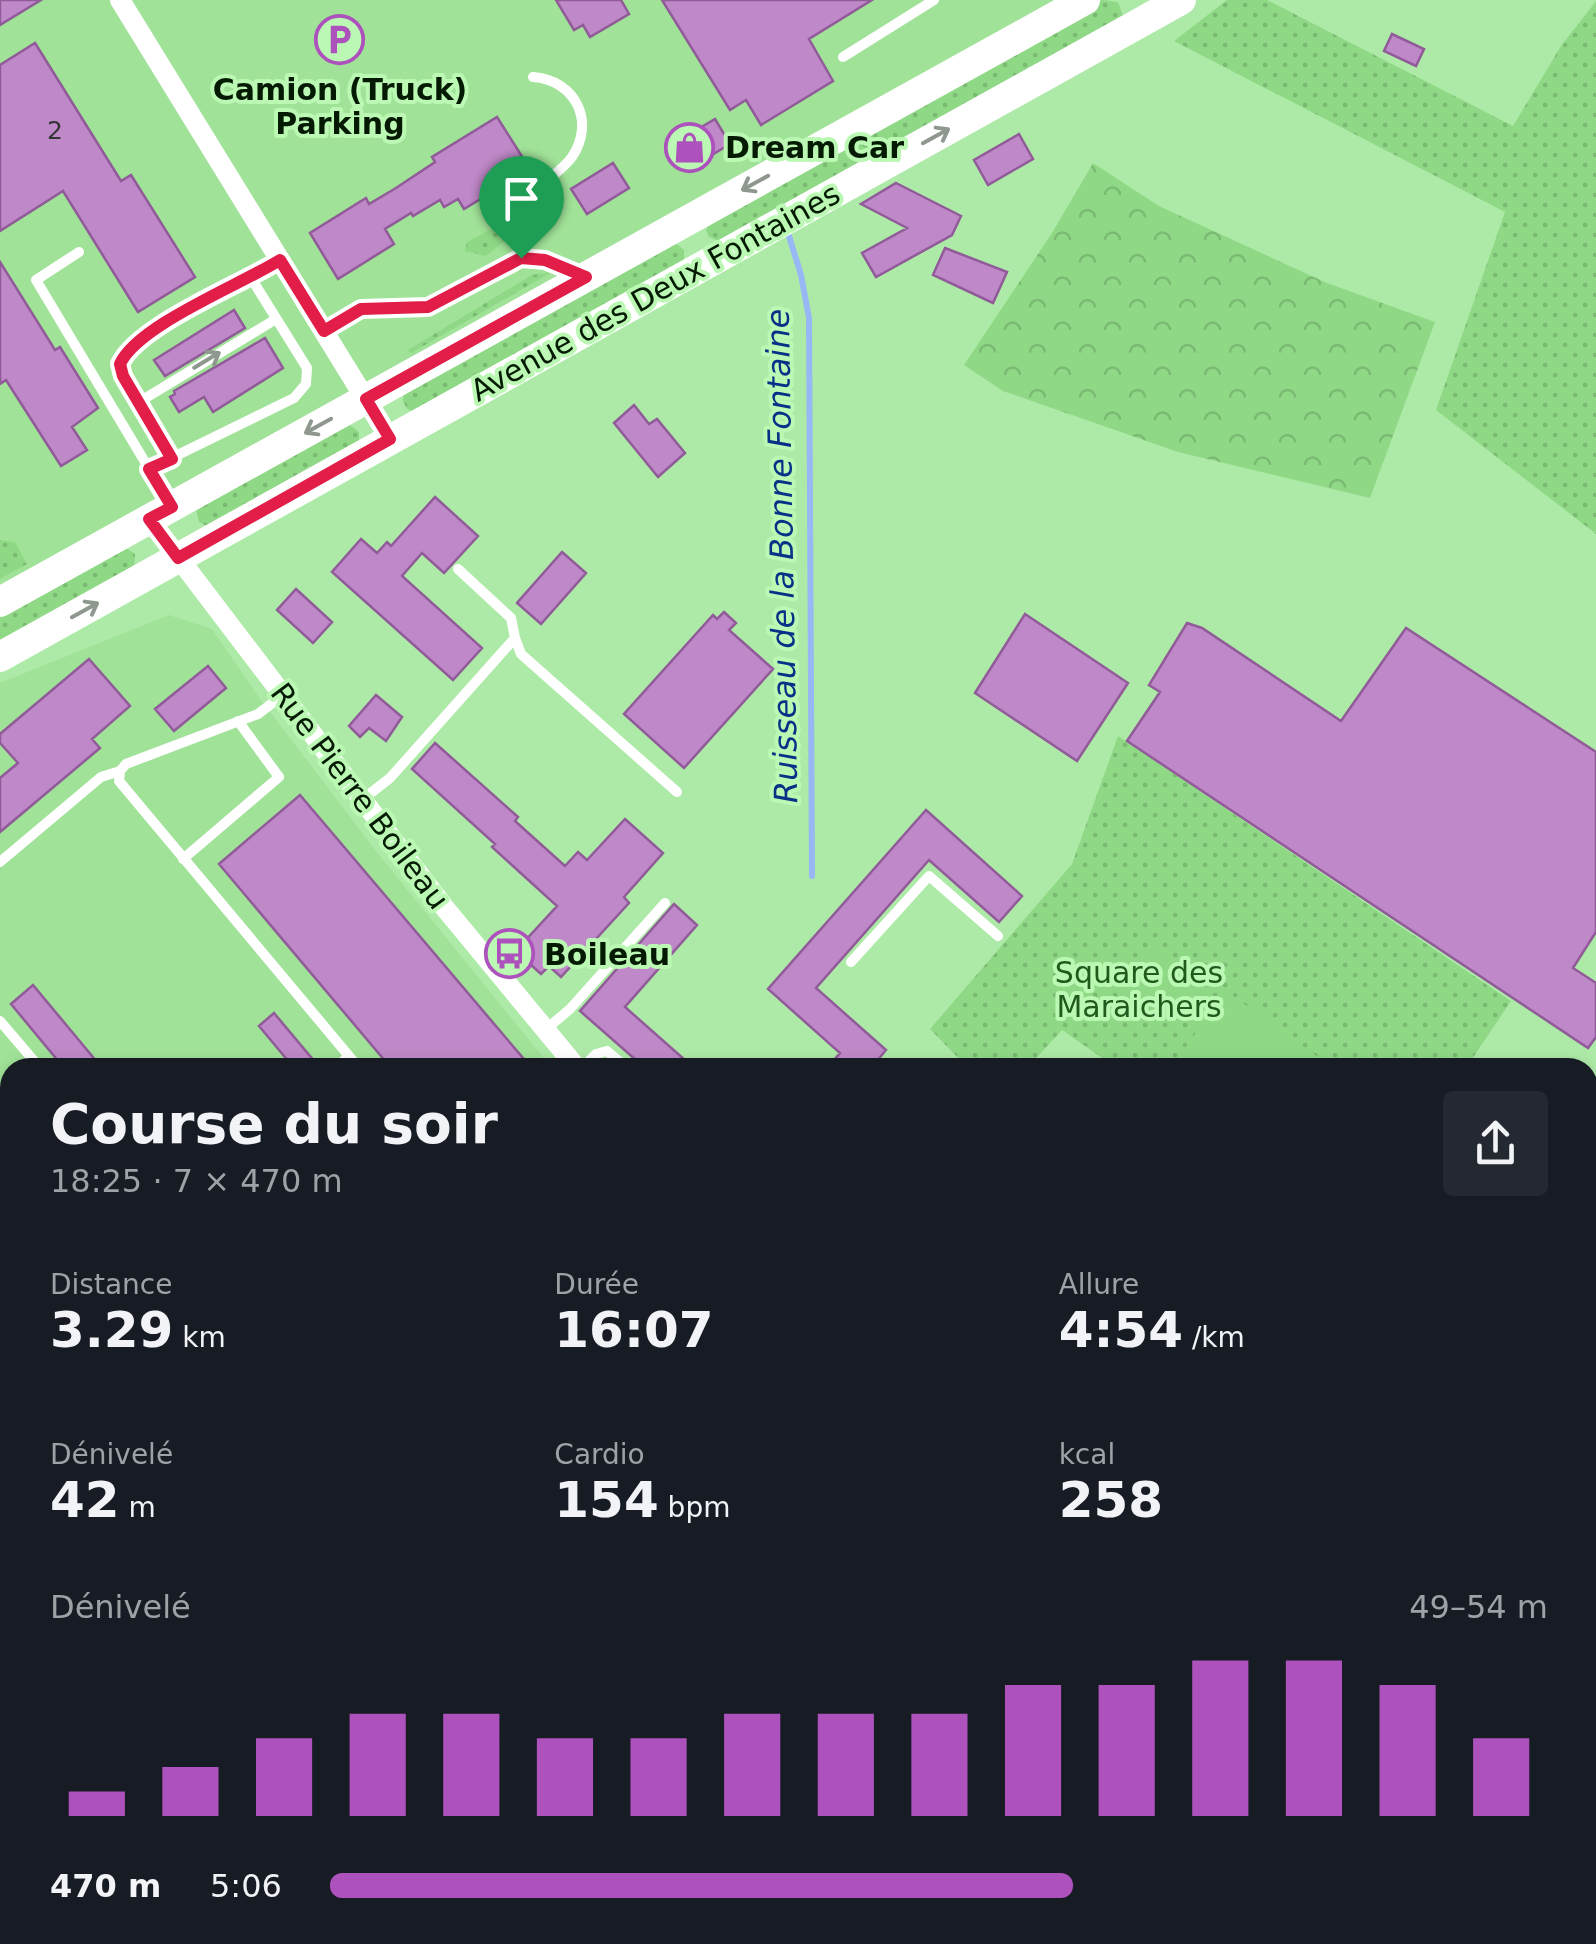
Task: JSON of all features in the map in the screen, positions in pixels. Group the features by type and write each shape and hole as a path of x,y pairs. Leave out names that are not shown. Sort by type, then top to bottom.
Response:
{"main road":[{"name":"Avenue des Deux Fontaines","path":"0,602 1085,0"},
{"name":"Avenue des Deux Fontaines","path":"0,657 1148,8 1181,0"}],"street":[{"path":"120,0 390,439"},
{"name":"Rue Pierre Boileau","path":"160,513 178,558 362,800 571,1058"}],"lane":[{"path":"843,57 934,0"},
{"path":"533,77 550,78 565,87 576,101 582,120 572,158 543,184"},
{"path":"80,252 36,280 149,469 160,513"},
{"path":"324,331 361,309 428,307 521,258 545,260 586,277"},
{"path":"172,459 120,364 126,352 145,335 280,260"},
{"path":"149,469 294,398 306,384 307,368 251,278"},
{"path":"139,402 276,319"},
{"path":"458,568 511,618 521,654 678,792"},
{"path":"362,800 390,778 515,638"},
{"path":"283,695 258,714 126,764 118,781 349,1056 346,1058"},
{"path":"183,859 280,777 238,722"},
{"path":"0,862 101,777 120,771"},
{"path":"852,962 929,876 998,936"},
{"path":"546,1030 570,1009 664,903"},
{"path":"0,1021 31,1058"},
{"path":"591,1058 607,1050 615,1058"}],"shaded area":[{"path":"0,0 1085,0 0,602"},
{"path":"169,615 212,629 376,851 544,1058 0,1058 0,683"}],"green space":[{"path":"1102,0 1118,2 1123,16 722,242 709,237 706,230 712,217"},
{"path":"1227,0 1267,0 1513,126 1561,46 1596,1 1596,534 1436,410 1505,212 1174,41"},
{"path":"1093,163 1159,206 1327,283 1435,322 1370,498 1178,452 1003,391 964,365 1052,233"},
{"path":"540,204 541,212 486,256 465,251 467,242"},
{"path":"673,241 684,250 684,263 415,412 407,409 404,392"},
{"path":"552,272 411,353 408,350 532,275"},
{"path":"346,422 359,432 359,442 207,526 199,522 196,509"},
{"path":"0,540 15,542 27,564 0,579"},
{"path":"123,546 135,554 134,569 0,645 0,612"},
{"name":"Square des Maraichers","path":"1118,736 1511,1001 1473,1058 1102,1058 1062,1030 1036,1058 958,1058 930,1029 1072,864"},
{"path":"1153,950 1202,990 1180,1017 1131,978"},
{"path":"1226,991 1319,1058 1178,1058"}],"building":[{"path":"0,0 41,0 0,25"},
{"path":"556,0 621,0 629,14 590,37 583,25 574,30"},
{"path":"662,0 872,0 809,39 833,81 761,125 746,100 730,110"},
{"path":"1392,34 1424,49 1416,66 1384,51"},
{"path":"35,43 121,181 131,175 195,277 138,312 63,191 0,231 0,65"},
{"path":"497,117 530,169 464,209 458,199 444,207 440,200 413,216 411,213 385,229 394,244 338,279 310,233 366,198 369,204 396,188 435,162 432,157"},
{"path":"715,119 730,144 710,156 695,131"},
{"path":"1019,134 1033,159 988,185 974,160"},
{"path":"613,163 629,188 587,214 571,189"},
{"path":"896,183 961,216 952,235 876,277 862,253 907,228 861,204"},
{"path":"945,248 1007,272 993,303 933,275"},
{"path":"0,262 55,350 60,347 98,408 72,427 87,450 61,466 6,380 0,384"},
{"path":"234,310 245,328 165,376 154,360"},
{"path":"265,338 283,368 213,412 204,397 179,412 170,397 174,391"},
{"path":"634,405 649,424 657,419 685,453 658,477 614,423"},
{"path":"435,497 478,536 444,573 422,553 402,576 482,648 453,680 332,572 361,539 377,553 387,542 391,546"},
{"path":"562,552 586,573 541,624 517,603"},
{"path":"296,589 332,622 313,643 277,610"},
{"path":"724,612 736,623 729,630 773,669 684,768 624,714 713,615 717,619"},
{"path":"1025,614 1128,683 1077,761 975,693"},
{"path":"1187,623 1202,628 1341,721 1406,628 1596,752 1596,932 1573,968 1596,983 1596,1037 1588,1048 1127,741 1160,692 1149,685"},
{"path":"89,659 130,706 92,739 100,748 0,832 0,778 18,763 0,743 0,734"},
{"path":"208,666 226,688 174,731 155,709"},
{"path":"376,695 402,717 386,741 369,728 360,737 349,726"},
{"path":"435,743 518,817 515,821 565,866 578,852 587,860 625,819 663,853 624,897 629,903 561,977 549,966 541,974 519,954 526,945 523,943 557,906 412,769"},
{"path":"300,795 523,1058 383,1058 219,864"},
{"path":"926,810 1022,896 999,922 929,860 816,988 886,1050 879,1058 836,1058 840,1053 768,989"},
{"path":"674,904 697,925 625,1007 683,1058 634,1058 580,1011"},
{"path":"33,985 94,1058 56,1058 11,1004"},
{"path":"274,1013 312,1058 286,1058 259,1026"}],"waterway":[{"name":"Ruisseau de la Bonne Fontaine","path":"789,236 809,318 812,876"}],"place":[{"name":"Camion (Truck) Parking","path":"340,40"},
{"name":"Dream Car","path":"690,147"},
{"name":"Boileau","path":"509,954"}],"route":[{"path":"521,258 545,260 586,277 366,399 390,439 178,558 149,519 172,507 149,469 172,459 123,376 120,364 126,352 145,335 280,260 324,331 361,309 428,307 521,258"}]}
